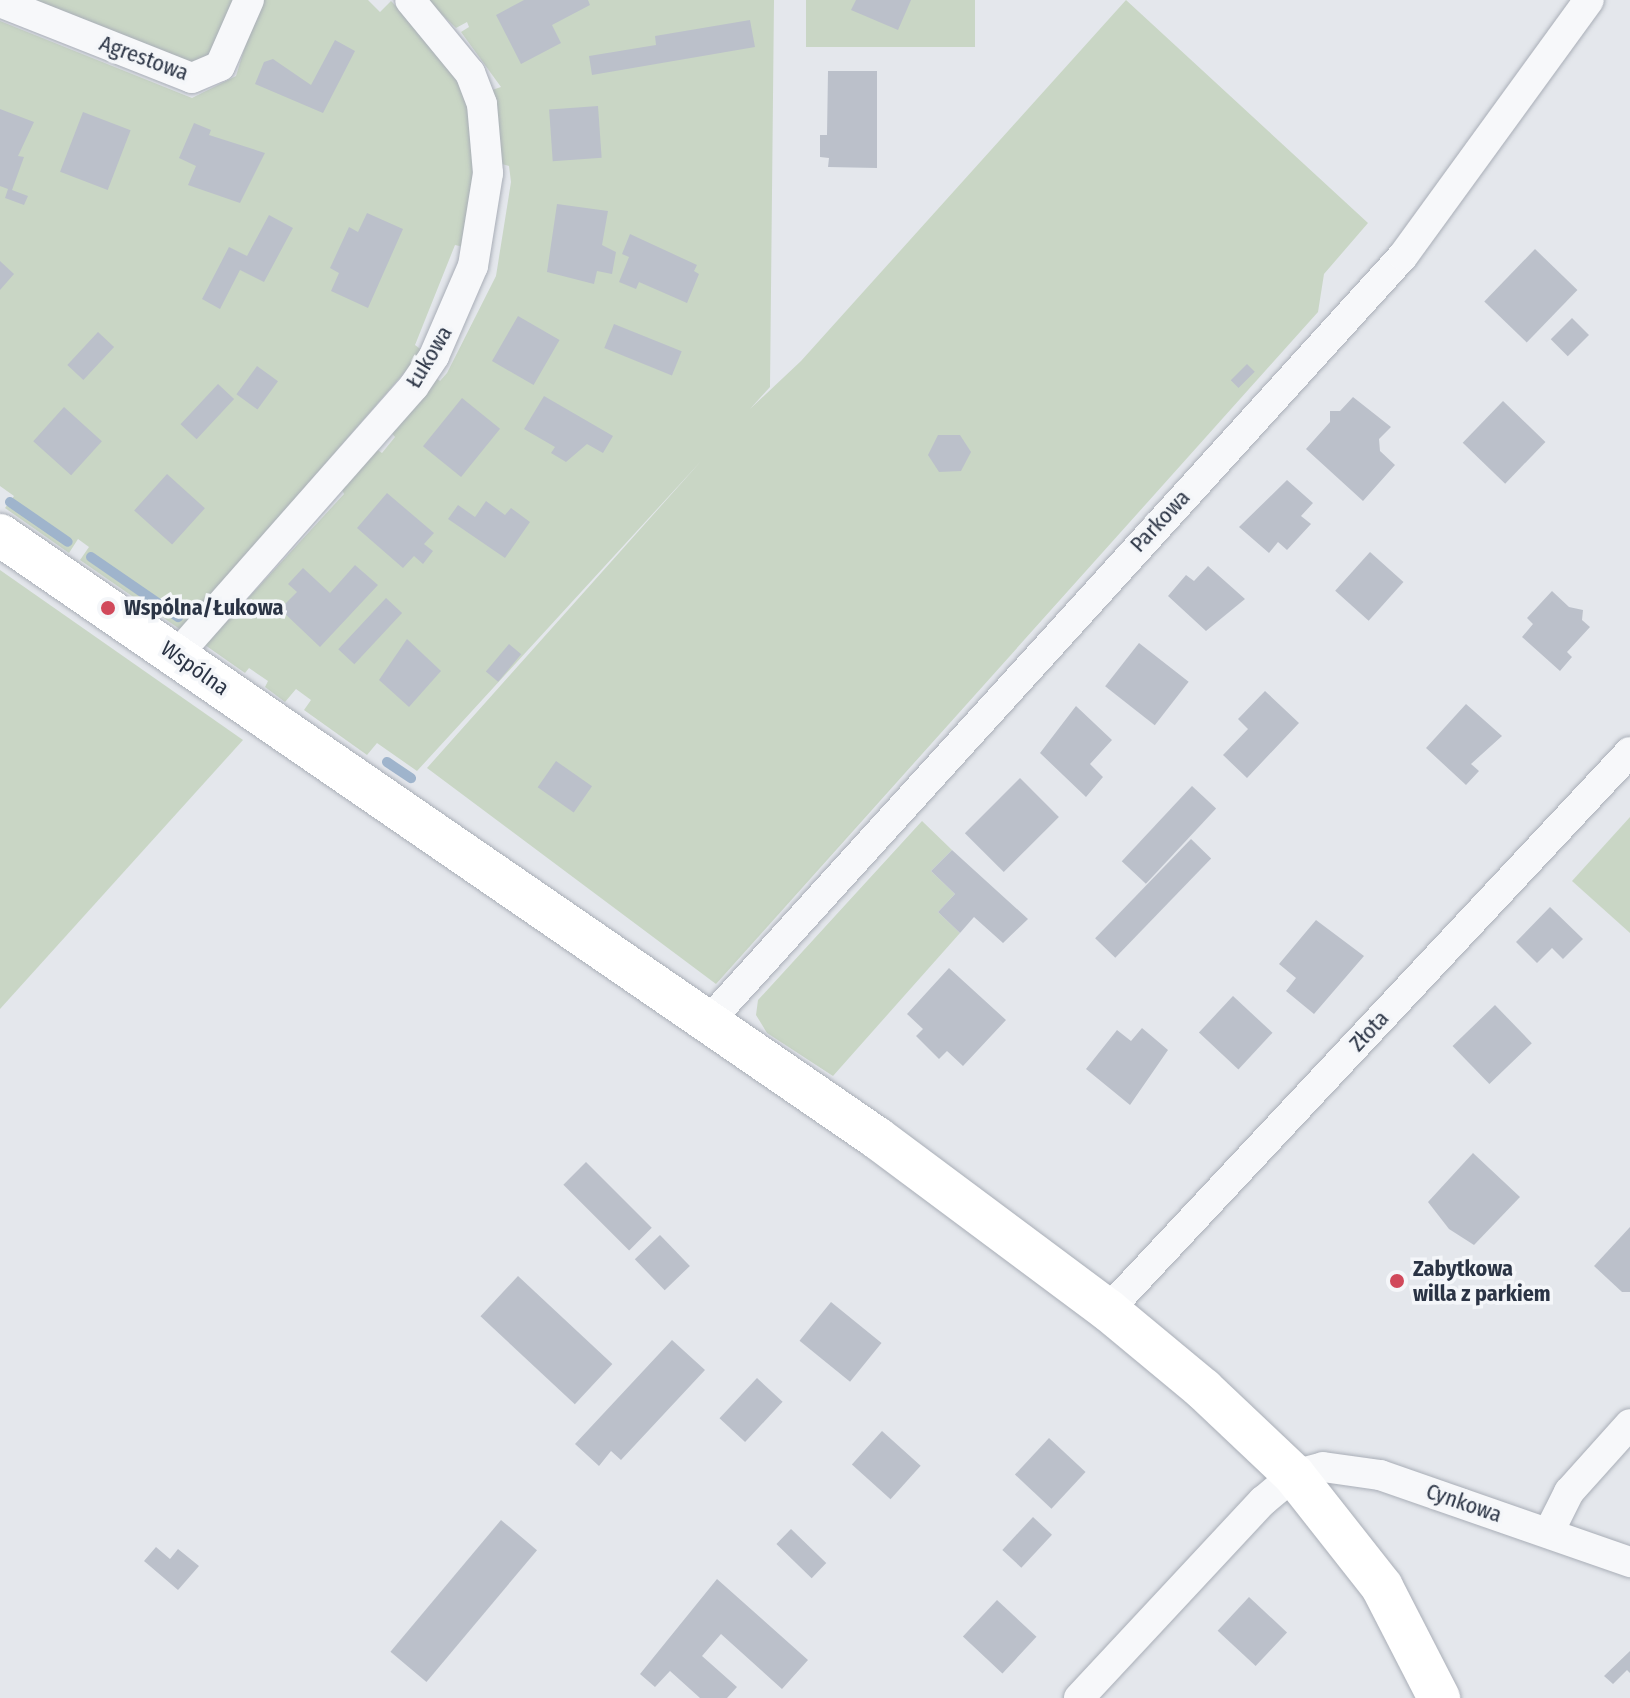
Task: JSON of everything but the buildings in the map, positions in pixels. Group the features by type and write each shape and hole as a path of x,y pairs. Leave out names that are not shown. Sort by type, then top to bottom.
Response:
{"street":[{"name":"Agrestowa","path":"0,2 192,78 220,66 249,0"},
{"name":"Łukowa","path":"176,656 414,386 445,333 473,266 488,173 482,104 470,73 410,0"},
{"name":"Parkowa","path":"707,1023 1403,256 1589,0"},
{"name":"Wspólna","path":"0,535 877,1138 1108,1310 1203,1389 1294,1475 1382,1587 1439,1698"},
{"name":"Złota","path":"1108,1310 1630,752"},
{"path":"1549,1532 1569,1492 1630,1424"},
{"name":"Cynkowa","path":"1294,1475 1323,1467 1380,1475 1630,1562"},
{"path":"1079,1698 1263,1501 1294,1475"}],"green space":[{"path":"24,0 236,0 213,54 199,67"},
{"path":"259,0 368,0 380,12 391,1 443,55 468,98 476,167 464,247 455,245 415,345 423,351 181,630 80,560 89,547 78,539 69,553 5,508 14,496 0,486 0,21 192,98 236,76"},
{"path":"427,0 774,0 770,387 750,409 801,361 1126,0 1368,223 1324,274 1318,312 716,984 427,768 702,460 417,771 377,743 367,755 304,710 311,700 296,689 285,702 265,687 268,681 249,668 245,673 205,645 344,494 341,487 375,448 382,453 395,437 391,432 435,377 440,381 447,373 496,276 511,182 509,166 502,164 492,90 501,87 461,32 469,27 467,22 456,28"},
{"path":"806,0 975,0 975,47 806,47"},
{"path":"0,570 243,740 0,1009"},
{"path":"1630,817 1630,933 1572,881"},
{"path":"922,821 952,850 931,871 955,894 938,912 960,933 833,1076 767,1033 756,1015 758,1000"}],"waterway":[{"path":"10,502 68,542"},
{"path":"91,557 178,617"},
{"path":"387,762 411,778"}],"place":[{"name":"Wspólna/Łukowa","path":"108,608"},
{"name":"Zabytkowa willa z parkiem","path":"1397,1281"}]}
